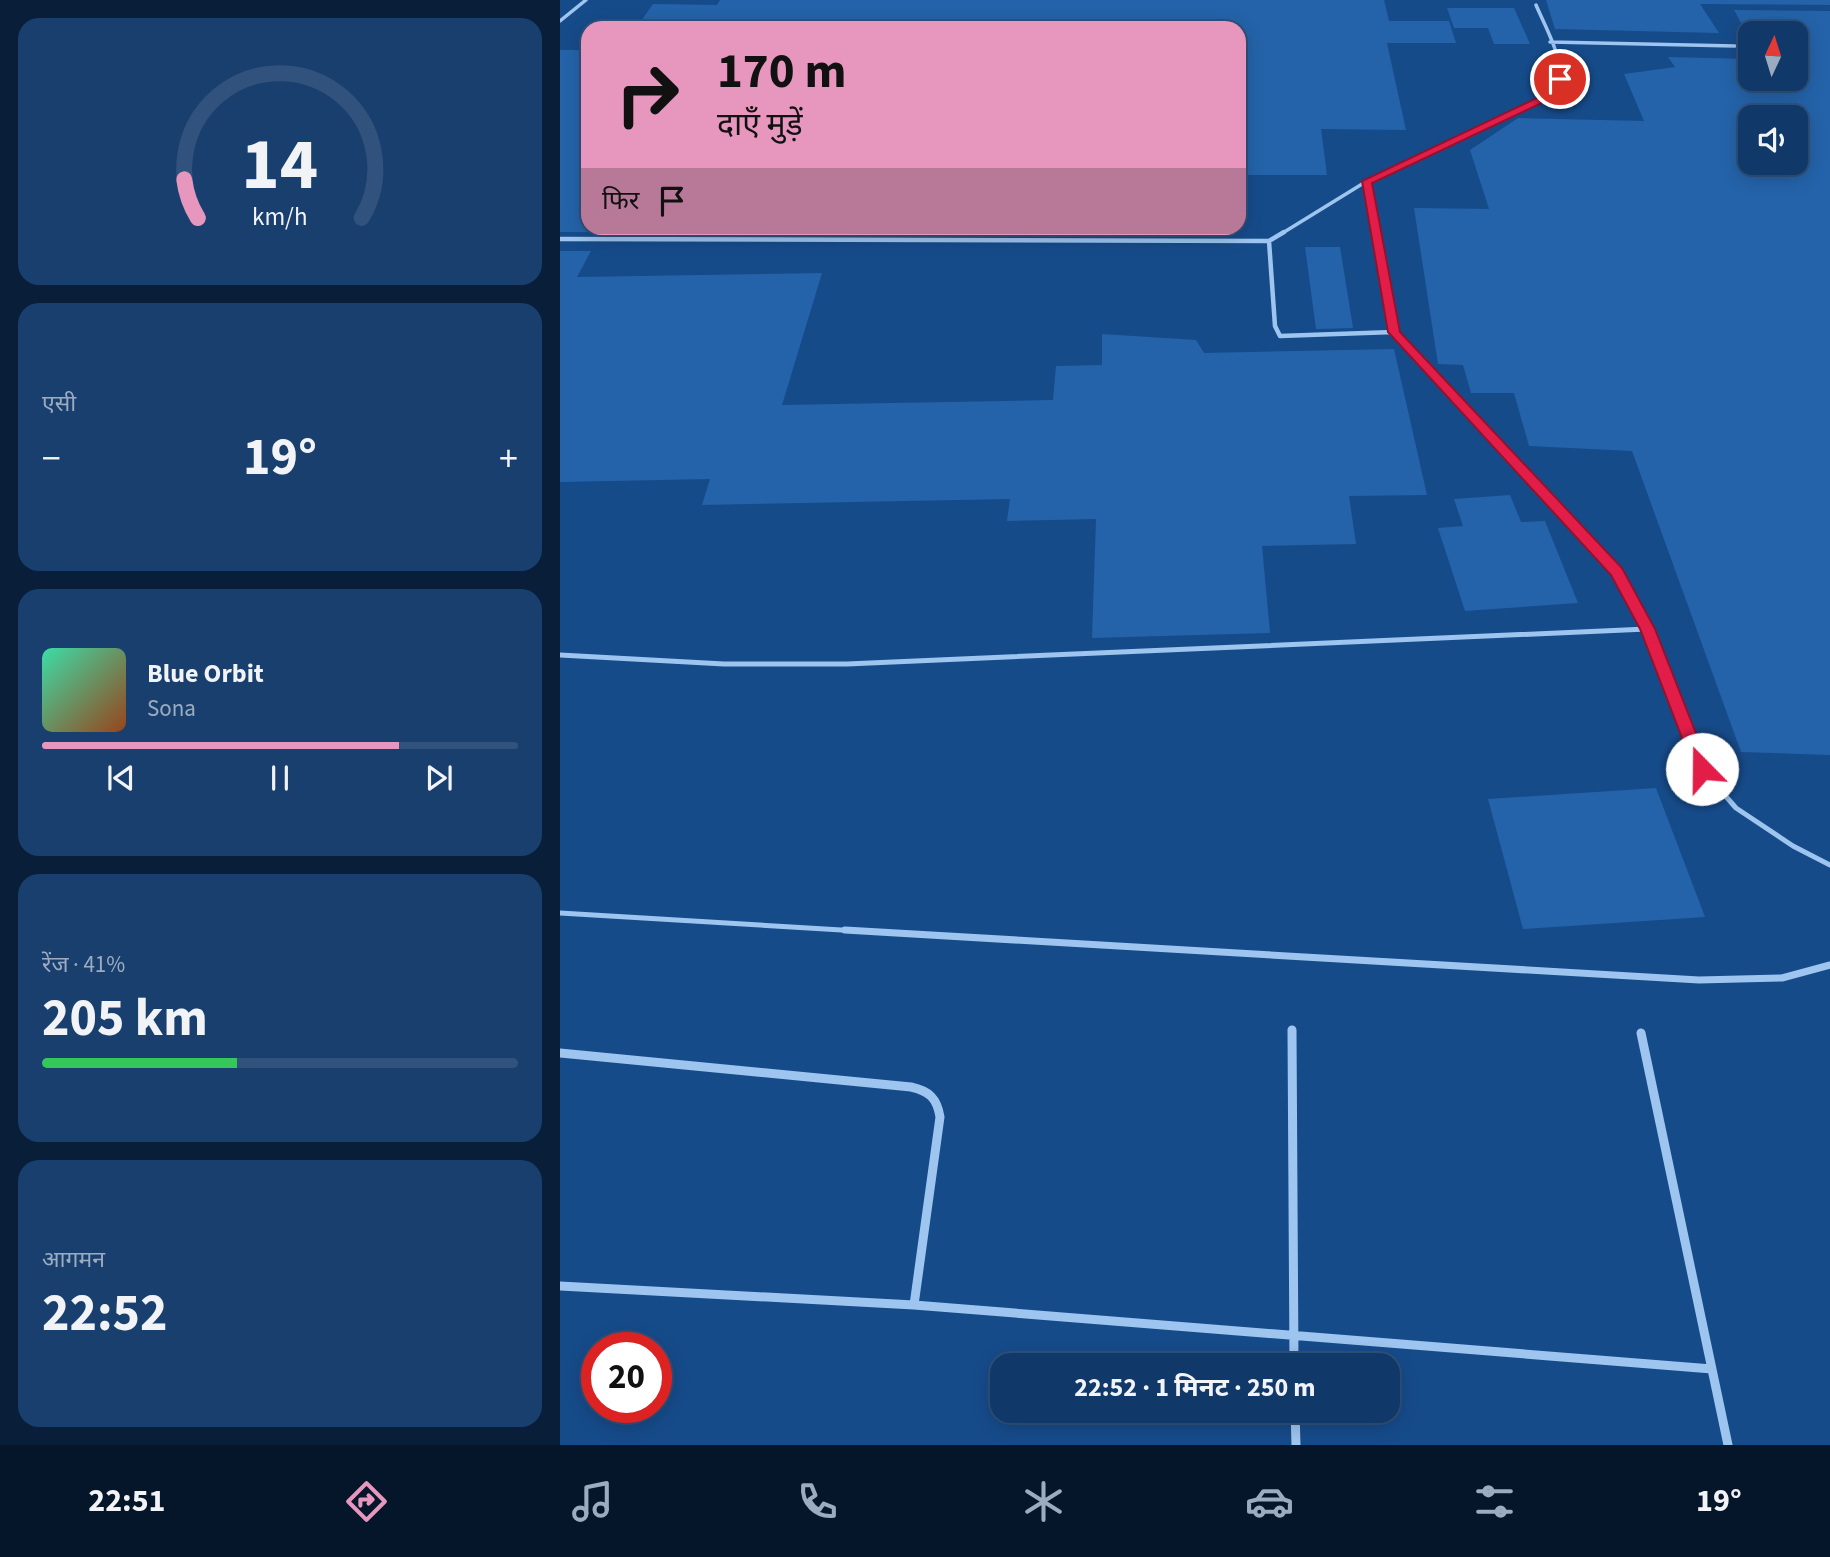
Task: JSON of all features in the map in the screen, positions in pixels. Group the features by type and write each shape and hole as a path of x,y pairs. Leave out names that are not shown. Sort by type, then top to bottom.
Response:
{"street":[{"path":"1292,1030 1294,1353"},
{"path":"1642,1033 1728,1445"},
{"path":"560,1053 897,1085 928,1091 938,1100 940,1117 914,1305"},
{"path":"560,1286 914,1305 1712,1369"},
{"path":"1295,1423 1296,1445"}],"lane":[{"path":"561,21 586,0"},
{"path":"560,239 1269,241 1367,181 1542,99 1553,90 1560,79 1559,68 1536,5"},
{"path":"1550,42 1735,46"},
{"path":"1367,181 1394,332 1616,572 1647,629 1702,769 1736,808 1793,846 1830,866"},
{"path":"1269,241 1275,326 1280,335 1394,332"},
{"path":"560,655 724,664 847,664 1647,629"},
{"path":"560,913 1699,980 1751,981 1784,977 1830,965"}],"building":[{"path":"720,0 1384,0 1389,21 1449,21 1456,43 1387,43 1406,130 1321,129 1327,175 1246,175 1246,21 641,21 653,4 717,5"},
{"path":"1546,0 1830,0 1830,5 1700,4 1719,33 1555,29"},
{"path":"1447,8 1514,8 1530,44 1494,44 1488,28 1454,28"},
{"path":"1734,10 1830,11 1830,755 1741,752 1632,451 1529,446 1514,393 1471,393 1463,365 1438,364 1414,208 1489,209 1470,150 1518,118 1644,121 1624,74 1675,67 1668,57 1738,59 1738,91 1808,91 1808,21 1740,21"},
{"path":"560,50 581,50 581,232 560,232"},
{"path":"1305,247 1340,247 1353,328 1316,329"},
{"path":"560,251 591,251 577,277 822,273 782,405 1053,400 1056,366 1102,365 1102,334 1196,340 1204,353 1394,349 1427,495 1349,496 1356,544 1262,546 1270,633 1092,638 1096,519 1007,521 1010,499 702,505 710,479 560,482"},
{"path":"1510,495 1521,522 1545,521 1578,603 1465,611 1438,528 1463,526 1454,499"},
{"path":"1656,788 1705,917 1523,929 1488,799"}],"route":[{"path":"1560,79 1553,90 1542,99 1367,181 1394,332 1616,572 1632,596 1647,629 1702,769"}]}
